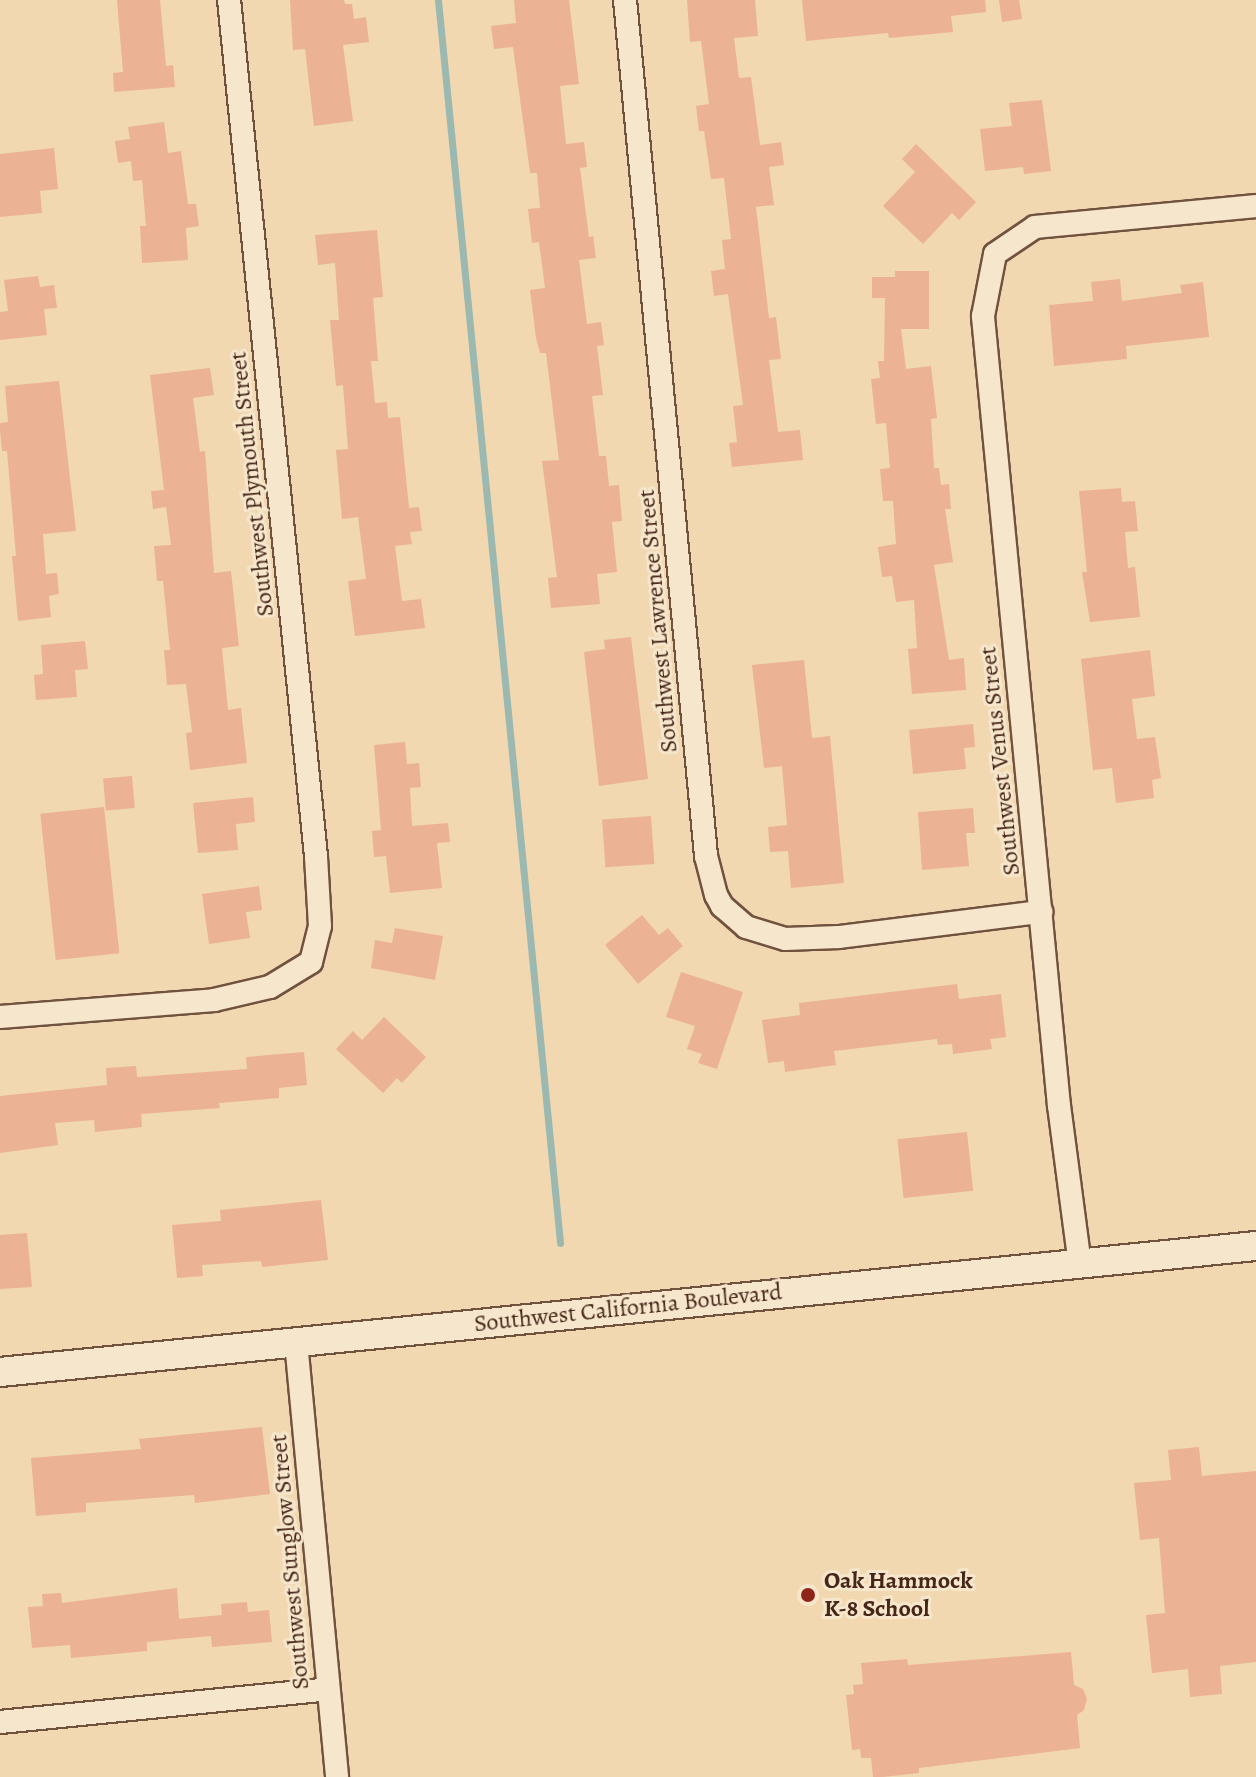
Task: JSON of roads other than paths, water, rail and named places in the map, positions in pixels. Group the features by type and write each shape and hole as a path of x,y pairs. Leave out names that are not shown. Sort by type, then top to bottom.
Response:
{"street":[{"name":"Southwest Plymouth Street","path":"0,1017 214,1000 270,987 311,962 320,926 316,856 229,0"},
{"name":"Southwest Lawrence Street","path":"625,0 706,856 716,895 722,906 746,927 785,939 839,937 1041,912"},
{"name":"Southwest Venus Street","path":"1080,1265 1059,1106 983,316 995,254 1035,227 1256,206"},
{"name":"Southwest California Boulevard","path":"0,1372 1256,1246"},
{"name":"Southwest Sunglow Street","path":"296,1342 337,1777"},
{"path":"0,1722 328,1689"}],"waterway":[{"path":"438,0 560,1243"}],"place":[{"name":"Oak Hammock K-8 School","path":"808,1595"}]}
